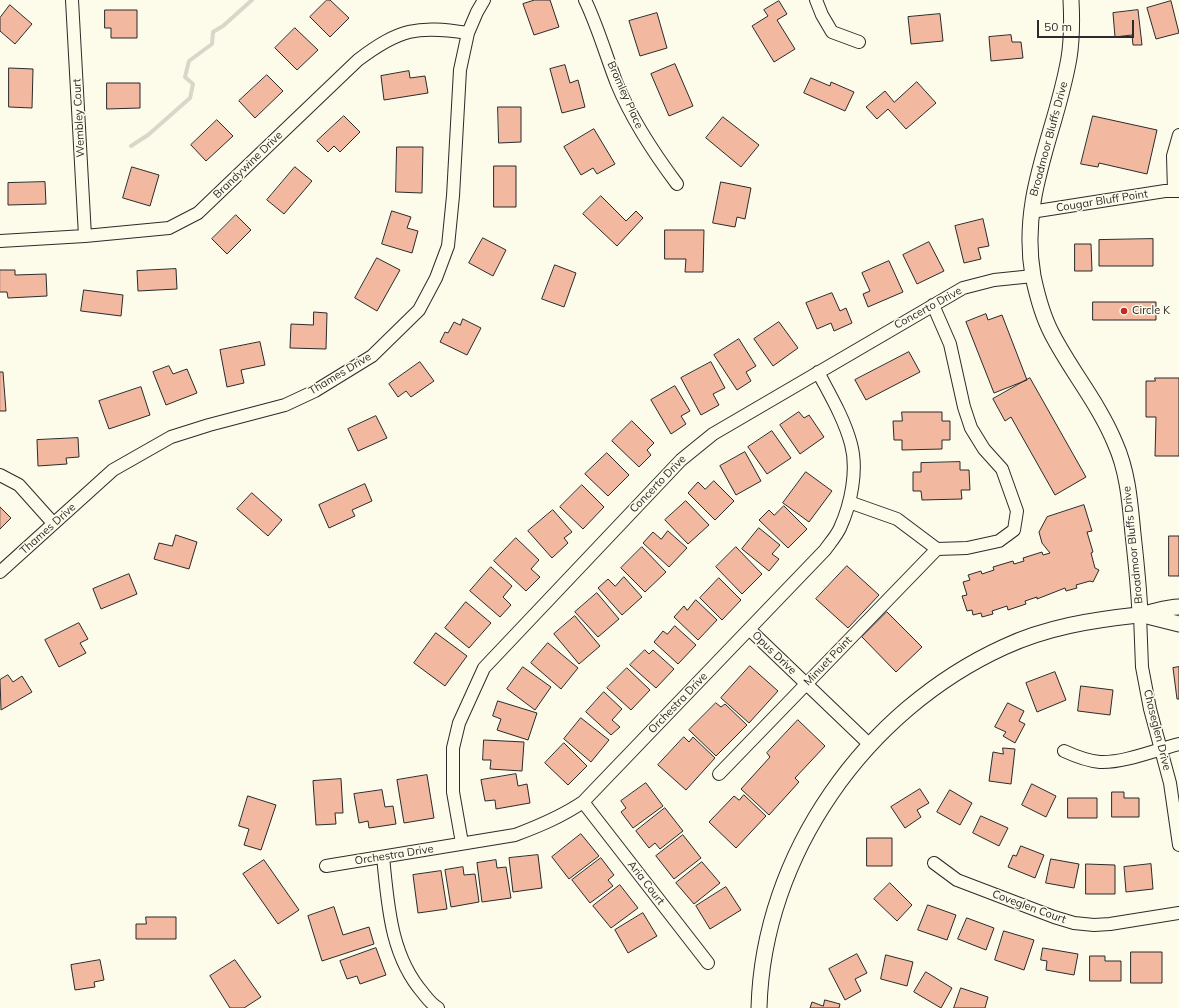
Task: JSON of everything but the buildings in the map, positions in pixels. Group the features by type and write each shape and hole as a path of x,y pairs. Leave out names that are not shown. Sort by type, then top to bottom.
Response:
{"street":[{"name":"Wembley Court","path":"72,0 84,236"},
{"name":"Thames Drive","path":"0,572 113,470 171,437 209,425 285,405 345,373 372,356 419,310 436,278 448,246 453,196 460,70 468,33 484,0"},
{"name":"Bromley Place","path":"585,0 617,84 631,114 656,156 677,184"},
{"path":"816,0 832,32 859,42"},
{"name":"Broadmoor Bluffs Drive","path":"759,1008 763,960 771,926 784,883 801,845 826,799 869,744 911,705 939,684 967,666 1006,646 1080,622 1140,615 1129,491 1122,460 1092,398 1051,334 1033,276 1030,239 1031,212 1037,179 1064,81 1069,56 1072,24 1071,0"},
{"name":"Brandywine Drive","path":"0,241 84,236 169,228 198,213 358,60 392,36 407,31 421,29 441,29 468,33"},
{"name":"Cougar Bluff Point","path":"1031,212 1176,191 1173,156 1179,135"},
{"name":"Concerto Drive","path":"462,843 453,792 453,748 459,723 484,668 681,460 713,434 962,288 994,280 1033,276"},
{"path":"849,502 898,519 937,549 967,548 1000,541 1014,530 1018,511 1002,469 984,449 971,428 964,407 950,344 933,305"},
{"name":"Orchestra Drive","path":"326,866 514,835 541,826 565,815 583,802 825,550 840,529 849,502 854,472 852,445 842,419 818,372"},
{"path":"0,475 19,485 53,523"},
{"name":"Minuet Point","path":"719,774 937,549"},
{"path":"1140,615 1179,607"},
{"path":"1140,615 1179,624"},
{"name":"Chaseglen Drive","path":"1140,615 1142,667 1150,709 1170,783 1179,845"},
{"name":"Opus Drive","path":"749,629 869,744"},
{"path":"1064,751 1086,760 1100,762 1114,761 1179,744"},
{"name":"Aria Court","path":"583,802 708,963"},
{"path":"383,857 390,923 399,953 412,980 438,1008"},
{"name":"Coveglen Court","path":"934,863 957,880 1054,917 1074,923 1094,925 1110,924 1179,913"}],"waterway":[{"path":"131,146 148,135 190,98 193,84 185,77 189,61 212,44 213,32 223,26 252,0"}],"place":[{"name":"Circle K","path":"1124,311"}]}
